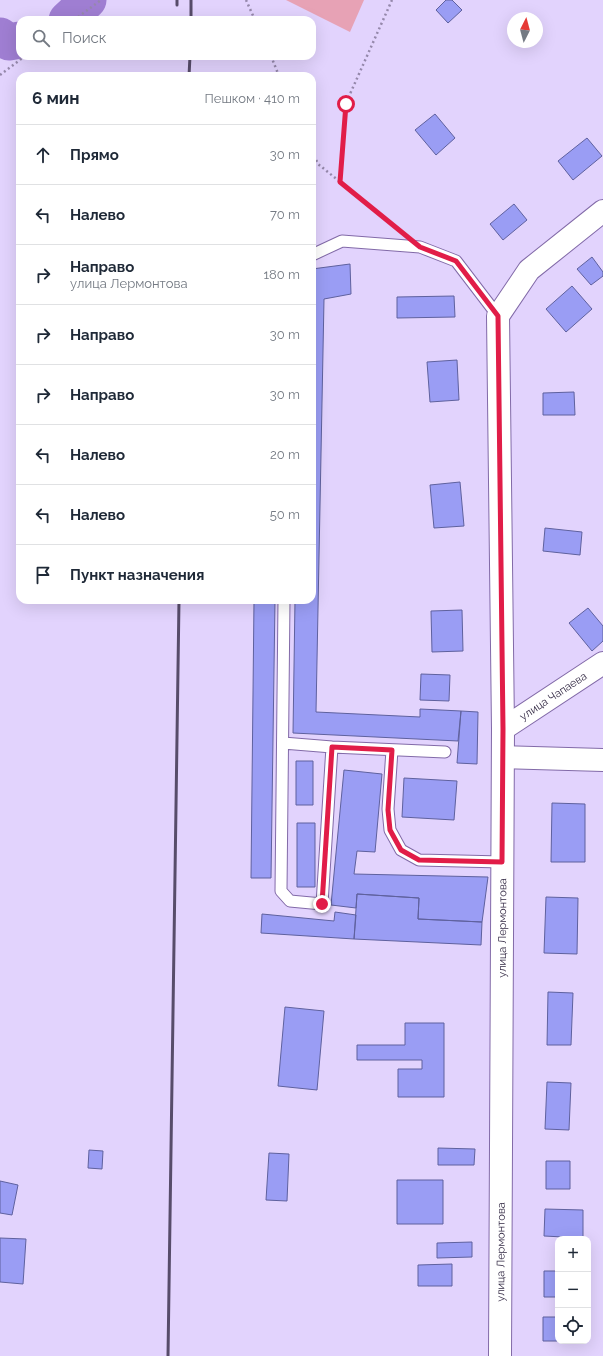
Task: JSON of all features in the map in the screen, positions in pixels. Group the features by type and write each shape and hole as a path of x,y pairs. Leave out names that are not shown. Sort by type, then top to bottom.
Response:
{"street":[{"path":"498,316 529,270 603,211"},
{"name":"улица Лермонтова","path":"498,316 503,729 500,1356"},
{"name":"улица Чапаева","path":"503,729 603,663"},
{"path":"503,757 603,760"}],"lane":[{"path":"316,253 342,241 420,247 456,261 498,316"},
{"path":"284,604 281,891 290,901 322,904 332,747"},
{"path":"283,743 332,747 445,752"},
{"path":"392,750 388,810 390,830 401,850 419,860 502,862"}],"path":[{"path":"79,16 101,0"},
{"path":"246,0 253,16"},
{"path":"340,182 346,104 392,0"},
{"path":"0,74 19,60"},
{"path":"273,60 278,72"},
{"path":"316,159 318,164 420,247"}],"shaded area":[{"path":"286,0 364,0 350,32"}],"building":[{"path":"446,0 452,0 462,10 448,23 436,10"},
{"path":"435,114 455,138 436,155 415,130"},
{"path":"587,138 602,156 573,180 558,161"},
{"path":"514,204 527,220 503,240 490,224"},
{"path":"592,257 603,272 603,276 591,285 577,269"},
{"path":"350,264 351,294 324,299 316,712 420,717 420,709 461,711 458,741 293,733 295,604 316,604 316,268"},
{"path":"572,286 592,309 566,332 546,309"},
{"path":"454,296 455,317 397,318 397,297"},
{"path":"457,360 459,400 430,402 427,362"},
{"path":"574,392 575,415 543,415 543,393"},
{"path":"460,482 464,526 434,528 430,485"},
{"path":"545,528 582,532 580,555 543,551"},
{"path":"254,604 275,604 271,878 251,878"},
{"path":"588,608 603,626 603,641 592,651 569,623"},
{"path":"462,610 463,651 432,652 431,611"},
{"path":"421,674 450,675 449,701 420,700"},
{"path":"461,711 478,712 477,764 457,763"},
{"path":"296,761 313,761 313,805 296,805"},
{"path":"344,770 382,774 375,852 357,851 354,874 488,877 482,922 418,919 419,898 357,894 356,908 331,905"},
{"path":"404,778 457,781 454,820 402,817"},
{"path":"552,803 585,804 585,862 551,862"},
{"path":"297,823 315,823 315,887 297,887"},
{"path":"357,894 419,898 418,919 482,922 481,945 354,939"},
{"path":"546,897 578,898 577,954 544,953"},
{"path":"335,912 356,915 354,939 261,933 262,914 334,921"},
{"path":"548,992 573,993 571,1045 547,1045"},
{"path":"285,1007 324,1011 317,1090 278,1086"},
{"path":"405,1023 444,1023 444,1097 398,1097 398,1069 422,1069 422,1060 357,1060 357,1045 405,1045"},
{"path":"547,1082 571,1083 569,1130 545,1129"},
{"path":"438,1148 475,1149 474,1165 438,1165"},
{"path":"89,1150 103,1151 102,1169 88,1168"},
{"path":"269,1153 289,1154 287,1201 266,1200"},
{"path":"546,1161 570,1161 570,1189 546,1189"},
{"path":"397,1180 443,1180 443,1224 397,1224"},
{"path":"0,1181 18,1185 12,1215 0,1213"},
{"path":"545,1209 583,1210 583,1236 544,1236"},
{"path":"0,1238 26,1239 23,1284 0,1282"},
{"path":"472,1242 472,1257 437,1258 437,1243"},
{"path":"452,1264 452,1286 418,1286 418,1265"},
{"path":"544,1271 555,1271 555,1297 544,1297"},
{"path":"543,1317 555,1317 555,1341 543,1341"}],"waterway":[{"path":"71,16 88,0"},
{"path":"0,36 9,42 16,41"}],"railway":[{"path":"177,0 177,5"},
{"path":"191,0 191,16"},
{"path":"189,72 190,60"},
{"path":"168,1356 179,604"}],"route":[{"path":"322,904 332,747 392,750 388,810 390,830 401,850 419,860 502,862 503,729 498,316 456,261 420,247 340,182 346,104"}]}
